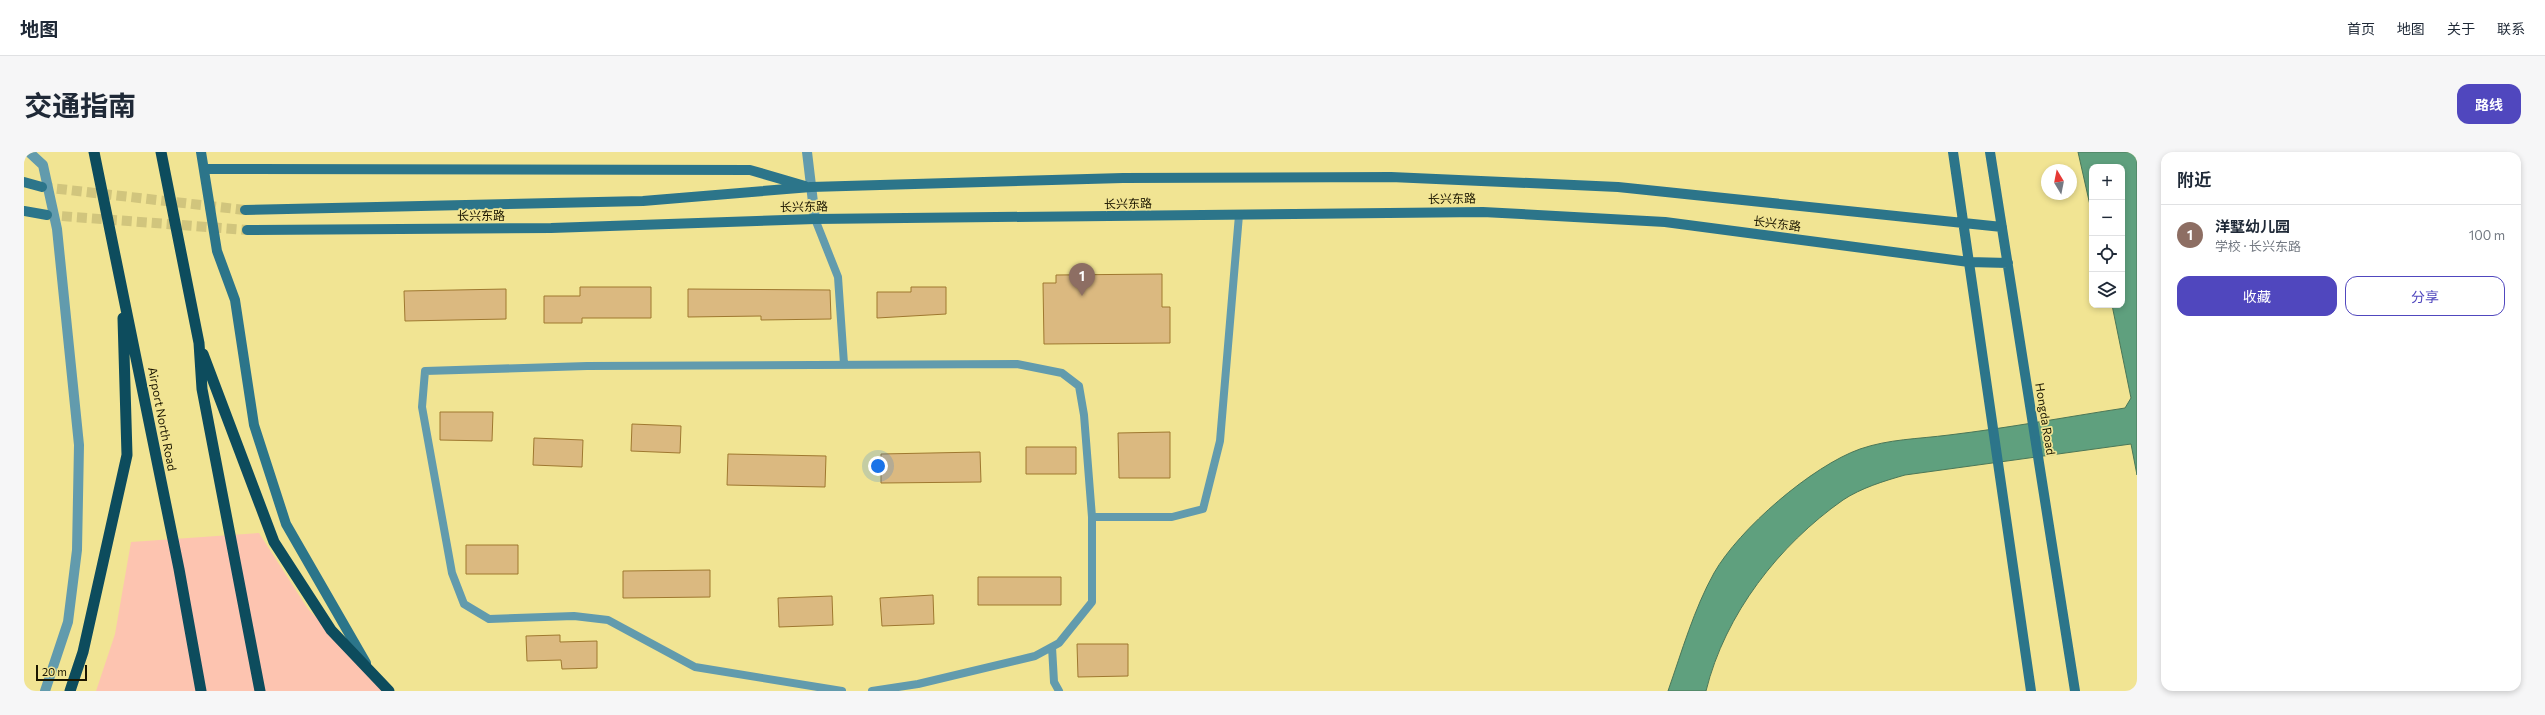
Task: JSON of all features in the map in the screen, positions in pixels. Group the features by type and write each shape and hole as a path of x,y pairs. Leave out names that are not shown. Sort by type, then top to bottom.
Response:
{"highway":[{"name":"Airport North Road","path":"94,152 201,691"},
{"path":"161,152 199,342 202,389 260,691"},
{"path":"70,691 83,652 126,455 122,288"},
{"path":"199,342 274,542 332,630 389,691"}],"main road":[{"path":"201,152 217,251 235,300 254,425 286,524 371,672"},
{"path":"1953,152 2032,691"},
{"name":"Hongda Road","path":"1990,152 2075,691"},
{"path":"204,169 750,170 811,188"},
{"name":"长兴东路","path":"245,210 643,201 811,188 1123,178 1390,177 1618,187 2002,227"},
{"path":"24,182 42,187"},
{"path":"24,211 47,215"},
{"name":"长兴东路","path":"246,230 551,228 815,219 1483,212 1665,222 1969,262 2008,263"}],"street":[{"path":"29,152 43,165 57,229 79,445 77,550 68,622 45,691"},
{"path":"808,152 815,219"}],"lane":[{"path":"1092,517 1172,517 1204,509 1220,440 1239,215"},
{"path":"815,219 838,277 844,364"},
{"path":"842,691 695,667 608,620 574,616 489,619 464,604 452,573 422,407 425,371 587,366 1017,364 1062,373 1079,386 1084,415 1092,517 1092,602 1059,643 1035,656 918,684 872,691"},
{"path":"1052,647 1054,682 1059,691"}],"shaded area":[{"path":"2078,152 2137,152 2137,475 2131,444 1905,475 1865,488 1843,500 1797,538 1758,584 1726,635 1706,691 1668,691 1700,601 1714,573 1725,556 1741,537 1778,501 1820,469 1841,457 1860,449 1882,443 1993,429 2125,408 2131,398 2113,308 2125,308 2125,164 2089,164 2089,201"},
{"path":"259,533 308,609 387,691 96,691 115,634 131,542"}],"building":[{"path":"1162,274 1162,307 1170,307 1170,343 1044,344 1043,283 1056,283 1056,275"},
{"path":"580,287 651,287 651,318 582,318 582,323 544,323 544,296 580,296"},
{"path":"911,287 946,287 946,314 877,318 877,292 911,292"},
{"path":"506,289 506,319 405,321 404,291"},
{"path":"688,289 830,290 831,319 761,320 761,316 688,317"},
{"path":"440,412 493,412 492,441 440,440"},
{"path":"632,424 681,426 680,453 631,451"},
{"path":"1170,432 1170,478 1119,478 1118,433"},
{"path":"534,438 583,440 582,467 533,465"},
{"path":"1026,447 1076,447 1076,474 1026,474"},
{"path":"980,452 981,482 881,483 881,454"},
{"path":"728,454 826,456 825,487 727,485"},
{"path":"466,545 518,545 518,574 466,574"},
{"path":"710,570 710,597 623,598 623,571"},
{"path":"978,577 1061,577 1061,605 978,605"},
{"path":"933,595 934,624 882,626 880,598"},
{"path":"832,596 833,625 779,627 778,598"},
{"path":"560,635 560,642 597,641 597,668 562,669 561,660 527,661 526,636"},
{"path":"1077,644 1128,644 1128,676 1078,677"}],"tunnel":[{"path":"42,187 245,210"},
{"path":"47,215 247,230"}],"place":[{"name":"洋墅幼儿园","path":"1082,296"}]}
